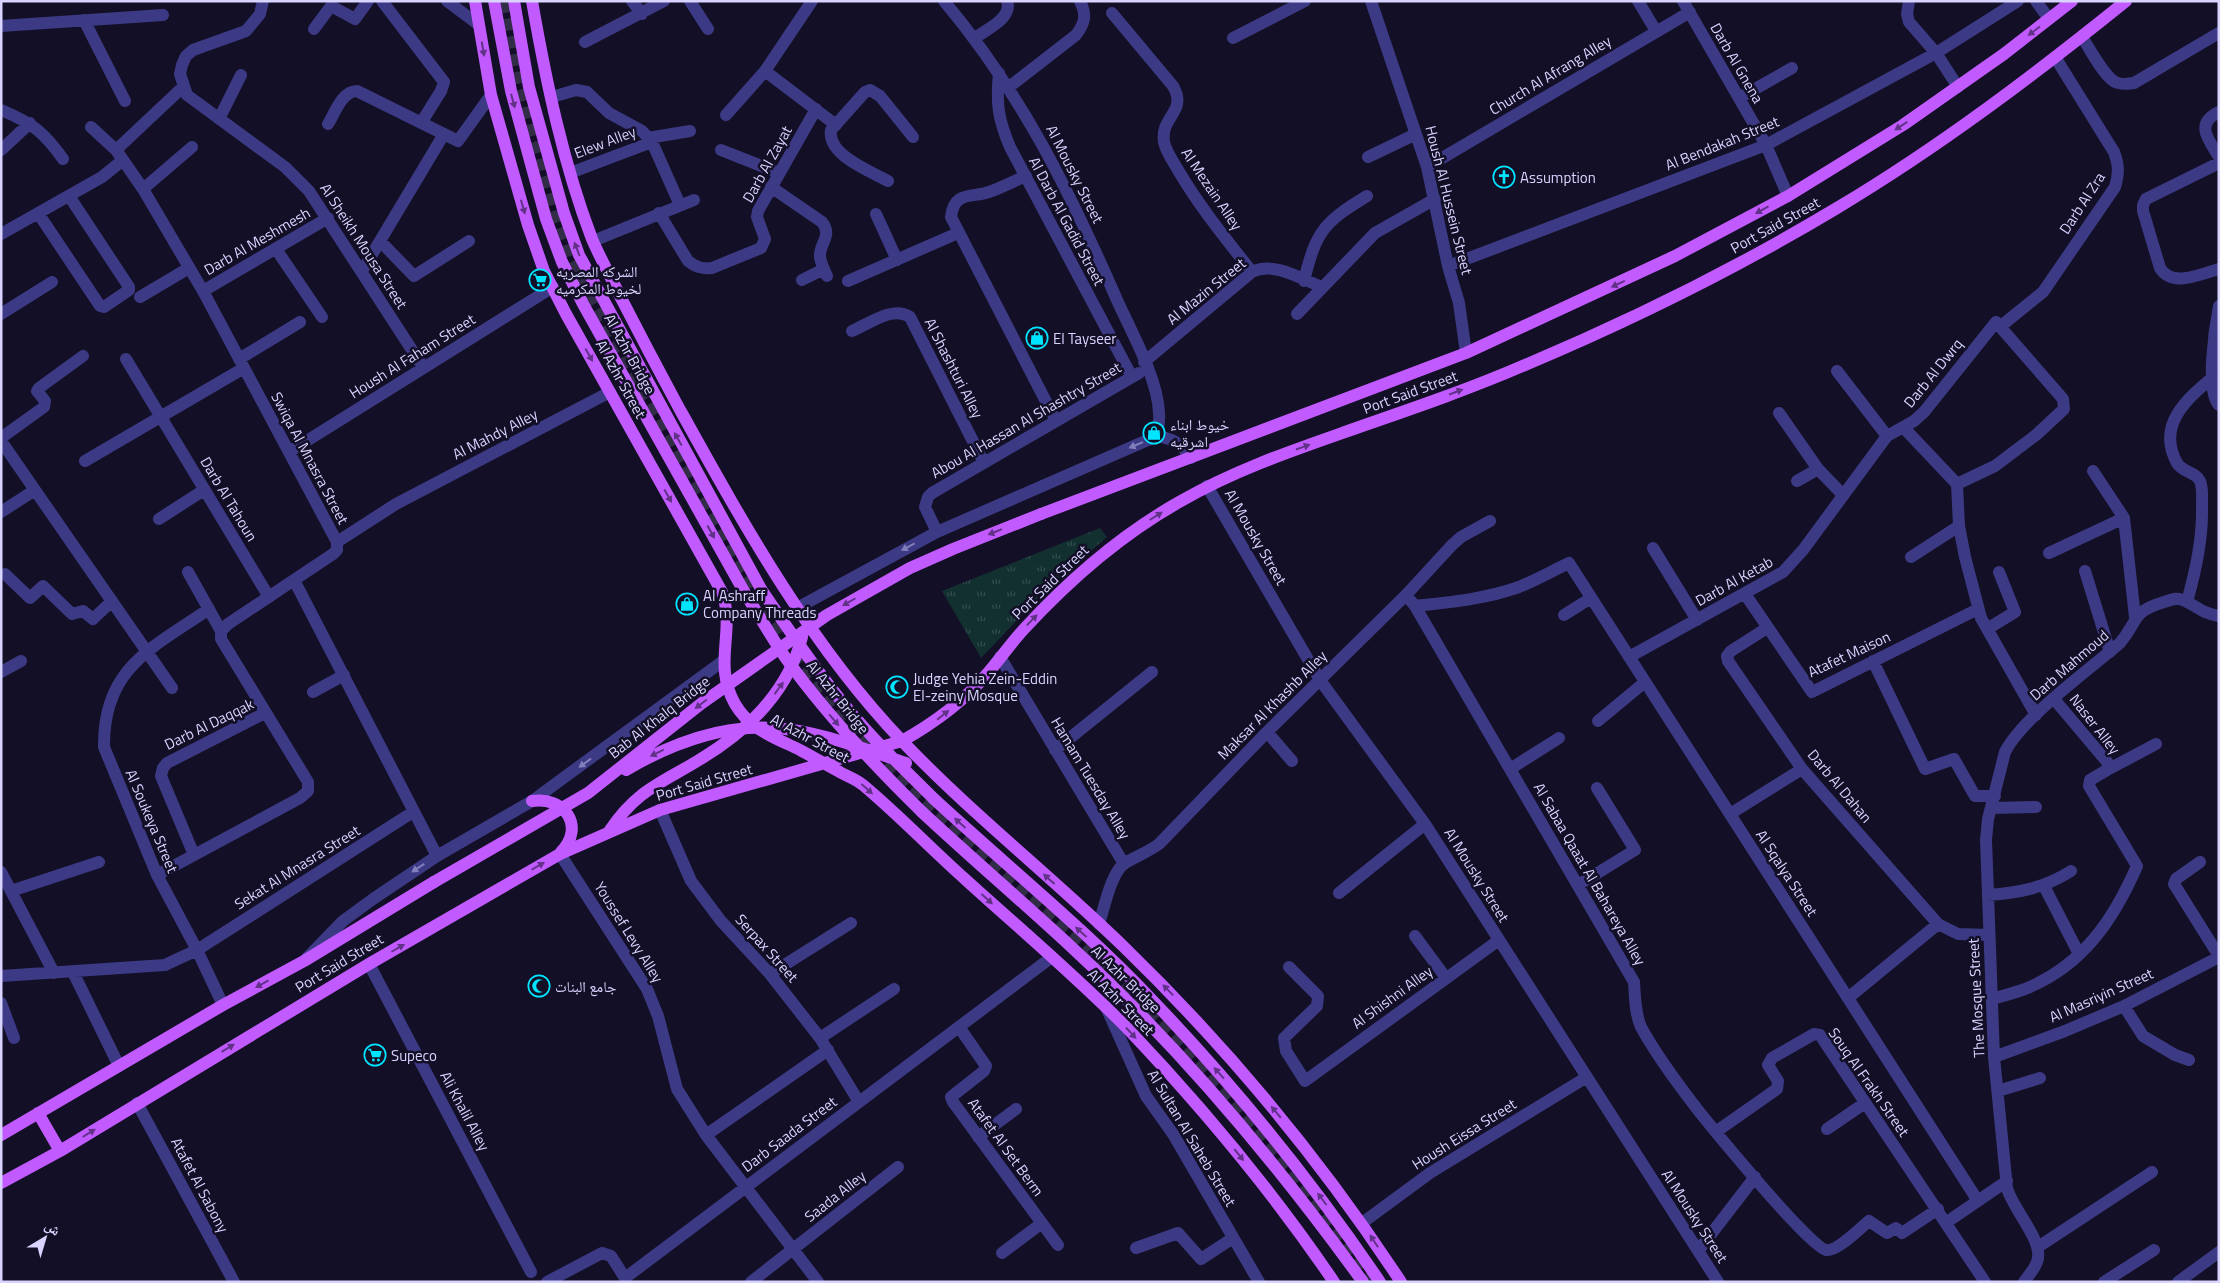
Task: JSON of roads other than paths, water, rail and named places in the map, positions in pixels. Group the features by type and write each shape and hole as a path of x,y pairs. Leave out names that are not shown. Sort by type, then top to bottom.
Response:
{"main road":[{"name":"Al Azhr Street","path":"475,1 491,95 528,225 544,271 722,592 727,607 728,619 723,661 730,692 735,704 751,723 773,739 861,783 1106,1007 1212,1123 1286,1214 1334,1282"},
{"name":"Al Azhr Bridge","path":"494,1 511,91 546,219 562,262 583,304 746,594 784,656 827,712 873,764 948,836 1096,970 1147,1021 1271,1160 1363,1282"},
{"name":"Al Azhr Bridge","path":"514,1 529,87 564,213 579,255 761,589 799,646 841,700 886,751 934,799 1108,957 1167,1016 1240,1097 1285,1152 1343,1227 1380,1282"},
{"path":"532,1 542,59 570,173 593,241 650,356 712,468 805,622 855,688 902,741 937,776 1167,989 1254,1085 1329,1178 1401,1282"},
{"name":"Port Said Street","path":"1041,514 1466,353 1666,260 1788,196 1886,135 1958,87 2072,1"},
{"name":"Port Said Street","path":"1,1183 60,1151 369,964 560,854 610,830 660,810 902,741 956,705 987,674 1045,607 1095,561 1149,520 1208,486 1269,458 1446,396 1522,366 1664,302 1781,241 1846,203 1949,136 2082,37 2126,1"},
{"name":"Bab Al Khalq Bridge","path":"304,961 434,882 588,793 702,703 827,615 910,568 1041,514"},
{"path":"610,830 622,812 637,797 700,760 751,723 787,676 799,649 805,622"},
{"path":"588,793 647,758 668,748 706,734 738,728 793,730 847,744 906,763 937,776"},
{"path":"532,801 543,800 553,802 562,807 569,816 572,826 571,836 567,846 560,854"},
{"name":"Port Said Street","path":"1,1135 224,1005 304,961"},
{"path":"38,1113 60,1151"}],"street":[{"path":"1,234 102,177 119,155 184,86 180,74 186,56 193,50 246,31 260,14 264,1"},
{"path":"314,29 331,6 355,18 368,1"},
{"path":"382,1 444,82 421,123"},
{"path":"447,1 479,25"},
{"path":"632,1 642,14"},
{"path":"585,42 664,1"},
{"path":"690,1 708,29"},
{"path":"726,115 765,71 812,1"},
{"name":"Al Mousky Street","path":"944,1 975,38 1000,73 1056,168 1089,236 1146,366 1156,393 1159,413 1157,436"},
{"path":"975,38 1006,16 1009,10 1007,1"},
{"path":"1009,87 1076,35 1083,25 1085,13 1080,1"},
{"path":"1233,38 1305,1"},
{"name":"Housh Al Hussein Street","path":"1371,1 1427,167 1448,266 1459,303 1466,353"},
{"path":"1638,1 1656,31"},
{"path":"1909,1 1907,14 1909,22 1936,53 1958,87"},
{"name":"Al Bendakah Street","path":"1448,266 1766,146 1936,53 2018,1"},
{"path":"2036,1 2049,19"},
{"name":"Church Al Afrang Alley","path":"1427,167 1656,31 1686,7"},
{"name":"Darb Al Gnena","path":"1686,7 1766,146 1788,196"},
{"name":"Al Mezain Alley","path":"1112,13 1178,94 1179,104 1170,118 1164,134 1166,150 1188,188 1252,272"},
{"path":"1,26 163,15"},
{"path":"84,20 125,101"},
{"path":"2082,37 2115,82 2124,85 2134,83 2219,33"},
{"name":"Darb Al Zra","path":"1998,324 2043,292 2119,176 2118,163 2114,152 2055,57"},
{"path":"1739,98 1792,68"},
{"path":"765,71 836,125"},
{"name":"Al Darb Al Gadid Street","path":"1000,73 997,98 1000,123 1132,377"},
{"path":"219,119 241,75"},
{"name":"Al Sheikh Mousa Street","path":"184,86 187,95 285,167 309,191 423,368"},
{"path":"552,97 576,90 587,92 609,113 642,131 650,140 680,205"},
{"path":"888,181 851,162 833,143 830,137 832,130 865,92 870,90 880,96 913,137"},
{"path":"328,124 344,97 357,91 458,141 491,95"},
{"name":"Darb Al Zayat","path":"658,213 688,262 704,269 712,268 761,248 765,238 757,217 758,211 816,109"},
{"path":"1,110 30,123 49,139 63,159"},
{"path":"2219,112 2208,118 2205,123 2205,130 2219,157"},
{"path":"1,150 30,123"},
{"name":"Swiqa Al Mnasra Street","path":"91,127 119,155 143,189 203,291 337,542 337,550 333,554 228,624 221,631"},
{"name":"Elew Alley","path":"570,173 650,140 690,131"},
{"path":"362,272 444,134"},
{"path":"1368,157 1416,134"},
{"path":"143,189 192,147"},
{"path":"721,150 779,173"},
{"path":"2219,163 2146,199 2142,211 2160,268 2164,275 2178,279 2219,269"},
{"path":"1026,176 990,192 964,196 957,201 952,209 951,217 1056,421"},
{"path":"771,188 826,226 827,237 820,258 825,273 802,280"},
{"path":"38,214 100,306 104,307 129,290 130,287 69,196"},
{"path":"1304,280 1315,241 1325,225 1339,213 1367,196"},
{"path":"1297,314 1375,233 1435,199"},
{"path":"593,241 694,200"},
{"path":"876,214 897,260"},
{"name":"Darb Al Meshmesh","path":"203,291 328,218"},
{"path":"848,281 958,233"},
{"path":"380,241 414,276 469,241"},
{"path":"276,248 322,317"},
{"path":"140,297 189,268"},
{"name":"Al Mazin Street","path":"1146,366 1252,272 1273,268 1322,287"},
{"path":"1,314 52,282"},
{"name":"Housh Al Faham Street","path":"288,452 552,287"},
{"path":"2219,306 2212,342 2214,397 2219,406"},
{"name":"Al Shashturi Alley","path":"852,331 891,313 904,313 910,317 984,463"},
{"path":"86,461 161,418 242,364 300,322"},
{"path":"1957,484 1995,466 2064,410 2063,398 1998,324"},
{"name":"Darb Al Dwrq","path":"1887,436 1914,421 1924,412 1998,324"},
{"path":"83,356 37,390 44,401 44,407 1,440 172,688"},
{"name":"Darb Al Tahoun","path":"126,359 269,597"},
{"name":"Abou Al Hassan Al Shashtry Street","path":"937,532 925,507 928,496 1132,377 1146,366"},
{"path":"1837,371 1887,436"},
{"path":"2187,602 2197,565 2202,526 2202,488 2197,477 2177,464 2169,440 2174,418 2189,398 2213,377"},
{"name":"Al Mahdy Alley","path":"337,542 396,504 610,392"},
{"path":"1779,413 1818,469 1843,495"},
{"path":"1902,427 1957,484 1959,526 1978,608 1987,629 2036,715"},
{"path":"797,608 937,532 1157,436 1170,438 1180,443 1191,458"},
{"name":"Darb Al Ketab","path":"1629,657 1776,577 1794,562 1887,436"},
{"path":"1797,482 1818,469"},
{"path":"2094,471 2117,504 2124,518 2135,617"},
{"name":"Al Mousky Street","path":"1208,486 1320,680 1425,824 1718,1282"},
{"path":"1,512 35,490"},
{"path":"159,519 204,490"},
{"path":"2049,553 2124,518"},
{"name":"Maksar Al Khashb Alley","path":"1124,864 1145,854 1159,844 1267,732 1461,537 1490,521"},
{"path":"1912,557 1959,526"},
{"path":"1653,548 1697,620"},
{"name":"Al Sqalya Street","path":"1415,606 1469,600 1496,594 1521,586 1569,563 1978,1201"},
{"path":"188,572 221,631 220,638 226,650 265,712"},
{"path":"1987,629 2014,615 2015,612 1999,572"},
{"path":"2085,572 2110,652"},
{"path":"5,574 30,598 43,586 72,614 83,611 92,619 112,601"},
{"path":"294,580 437,856"},
{"name":"Al Sabaa Qaaat Al Bahareya Alley","path":"1406,594 1415,606 1634,982 1640,1025 1685,1093 1790,1219 1820,1248 1828,1250 1835,1248 1869,1221 1887,1233 1896,1228 1902,1233 1938,1209"},
{"name":"Atafet Maison","path":"1745,594 1812,692 1978,608"},
{"path":"1564,615 1591,598"},
{"name":"Darb Mahmoud","path":"2036,715 2110,652 2129,633 2135,617 2148,606 2175,599 2187,602 2201,612 2219,616"},
{"name":"Al Soukeya Street","path":"208,608 134,661 116,687 110,701 104,731 104,747 157,875 224,1005"},
{"name":"Darb Al Dahan","path":"1767,628 1731,650 1727,656 1728,661 1802,769 1938,924 1958,934 1989,935"},
{"name":"Hamam Tuesday Alley","path":"1000,657 1124,864"},
{"path":"1,672 21,661"},
{"name":"Port Said Street","path":"304,961 343,921 437,856 532,801 723,661"},
{"path":"1873,662 1925,769 1954,759 1974,796 1993,802 2036,807"},
{"path":"1055,750 1152,672"},
{"path":"313,692 344,675"},
{"path":"1598,721 1645,682"},
{"name":"Naser Alley","path":"2054,699 2108,764 2107,770 2090,780 2089,786 2137,866 2125,894 2107,924 2080,954"},
{"name":"Darb Al Daqqak","path":"157,875 300,798 308,791 308,782 265,712 167,763 163,768 161,776 194,855"},
{"name":"The Mosque Street","path":"2036,715 2008,746 1993,802 1986,840 1994,1057 2007,1181 2012,1201 2038,1247"},
{"path":"1267,732 1292,761"},
{"path":"1510,768 1559,738"},
{"path":"2107,770 2156,744"},
{"path":"1730,814 1802,769"},
{"path":"1578,885 1635,850 1597,788"},
{"name":"Serpax Street","path":"660,810 691,881 721,921 770,974 820,1038 859,1102"},
{"name":"Sekat Al Mnasra Street","path":"1,976 165,965 197,950 414,812"},
{"path":"1339,893 1425,824"},
{"name":"Youssef Levy Alley","path":"560,854 647,989 658,1016 677,1089 706,1135 818,1282"},
{"path":"11,891 99,862"},
{"path":"2200,862 2176,880 2174,884 2219,956"},
{"path":"1099,924 1116,873 1124,864"},
{"path":"1988,895 2016,894 2044,886 2071,871"},
{"path":"1,872 54,973"},
{"path":"1992,999 2025,989 2056,972 2080,954 2044,886"},
{"path":"770,974 851,923"},
{"path":"1848,998 1938,924"},
{"path":"1415,936 1446,978"},
{"name":"Al Shishni Alley","path":"1289,967 1318,996 1317,1006 1284,1038 1286,1051 1305,1080 1499,940"},
{"name":"Al Masriyin Street","path":"1994,1057 2066,1031 2124,1006 2219,956"},
{"name":"Darb Saada Street","path":"547,1282 602,1253 611,1256 627,1280 746,1187 1052,957"},
{"name":"Ali Khalil Alley","path":"369,964 531,1272"},
{"path":"73,972 118,1066"},
{"path":"820,1038 894,989"},
{"path":"1,1003 14,1038"},
{"path":"2124,1006 2143,1036 2175,1055 2189,1060"},
{"name":"Al Sultan Al Saheb Street","path":"1106,1007 1146,1096 1173,1134 1259,1282"},
{"name":"Atafet Al Set Berm","path":"959,1027 986,1066 984,1071 951,1097 978,1137 1058,1245"},
{"name":"Souq Al Frakh Street","path":"1717,1131 1777,1089 1778,1081 1768,1065 1772,1058 1816,1033 1820,1035 1985,1282"},
{"path":"706,1135 828,1050"},
{"name":"Housh Eissa Street","path":"1362,1224 1430,1173 1587,1077"},
{"path":"1998,1091 2040,1078"},
{"path":"1827,1129 1866,1102"},
{"name":"Atafet Al Sabony","path":"137,1103 234,1282"},
{"path":"978,1137 1016,1110"},
{"name":"Saada Alley","path":"751,1282 898,1167"},
{"path":"2024,1282 2037,1261 2038,1247 2152,1172"},
{"path":"1698,1251 1755,1177"},
{"path":"1946,1222 2007,1181"},
{"path":"1002,1253 1042,1223"},
{"path":"1136,1248 1178,1233 1197,1257 1201,1259 1233,1238"},
{"path":"2104,1282 2154,1250"},
{"path":"2178,1282 2219,1252"}],"tunnel":[{"path":"504,1 520,89 555,216 570,259 701,499 747,580 780,633 835,707 899,776 1105,967 1177,1041 1245,1118 1371,1282"}],"place":[{"name":"Assumption","path":"1504,177"},
{"name":"الشركه المصريه لخيوط المكرميه","path":"540,280"},
{"name":"El Tayseer","path":"1037,338"},
{"name":"خيوط ابناء اشرقيه","path":"1154,433"},
{"name":"Al Ashraff Company Threads","path":"687,604"},
{"name":"Judge Yehia Zein-Eddin El-zeiny Mosque","path":"897,687"},
{"name":"جامع البنات","path":"539,986"},
{"name":"Supeco","path":"375,1055"}]}
